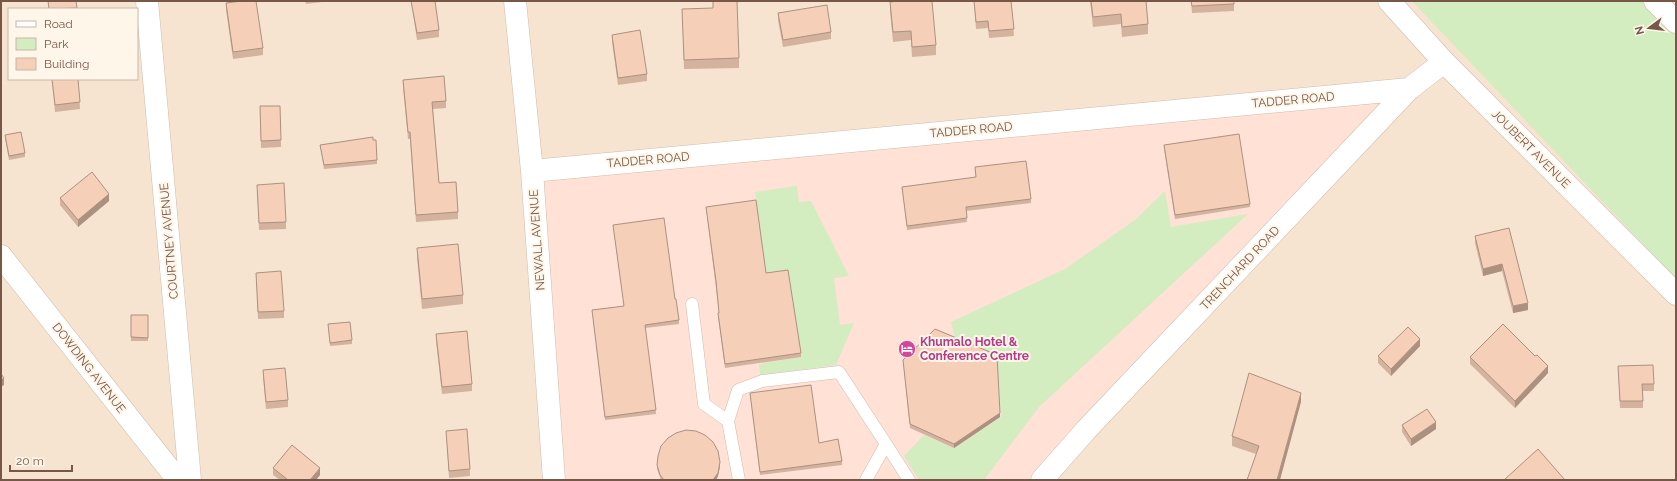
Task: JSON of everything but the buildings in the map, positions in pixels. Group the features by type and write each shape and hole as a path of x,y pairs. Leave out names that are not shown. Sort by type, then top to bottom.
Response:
{"street":[{"name":"COURTNEY AVENUE","path":"147,1 190,480"},
{"name":"NEWALL AVENUE","path":"515,1 532,171 554,480"},
{"name":"JOUBERT AVENUE","path":"1389,1 1444,62 1676,294"},
{"path":"1655,1 1676,22"},
{"name":"TRENCHARD ROAD","path":"1042,480 1086,430 1410,89 1444,62"},
{"name":"TADDER ROAD","path":"532,171 1410,89"},
{"name":"DOWDING AVENUE","path":"1,256 8,279 178,480"}],"lane":[{"path":"692,304 704,404 728,421"},
{"path":"739,480 728,421 738,390 762,381 839,372 909,480"},
{"path":"866,480 886,444"}],"shaded area":[{"path":"1,1 1676,1 1676,480 1,480"},
{"path":"1395,96 1037,480 558,480 537,176"}],"green space":[{"path":"1412,1 1647,1 1676,30 1676,279"},
{"path":"797,186 799,202 811,201 849,276 834,278 840,325 854,323 836,365 760,375 759,364 801,357 789,273 766,276 755,192"},
{"path":"1165,191 1171,227 1248,214 1039,407 984,480 919,480 904,456 924,435 954,448 1001,417 997,358 956,341 951,322 1065,269 1135,220"}],"place":[{"name":"Khumalo Hotel & Conference Centre","path":"907,349"}]}
